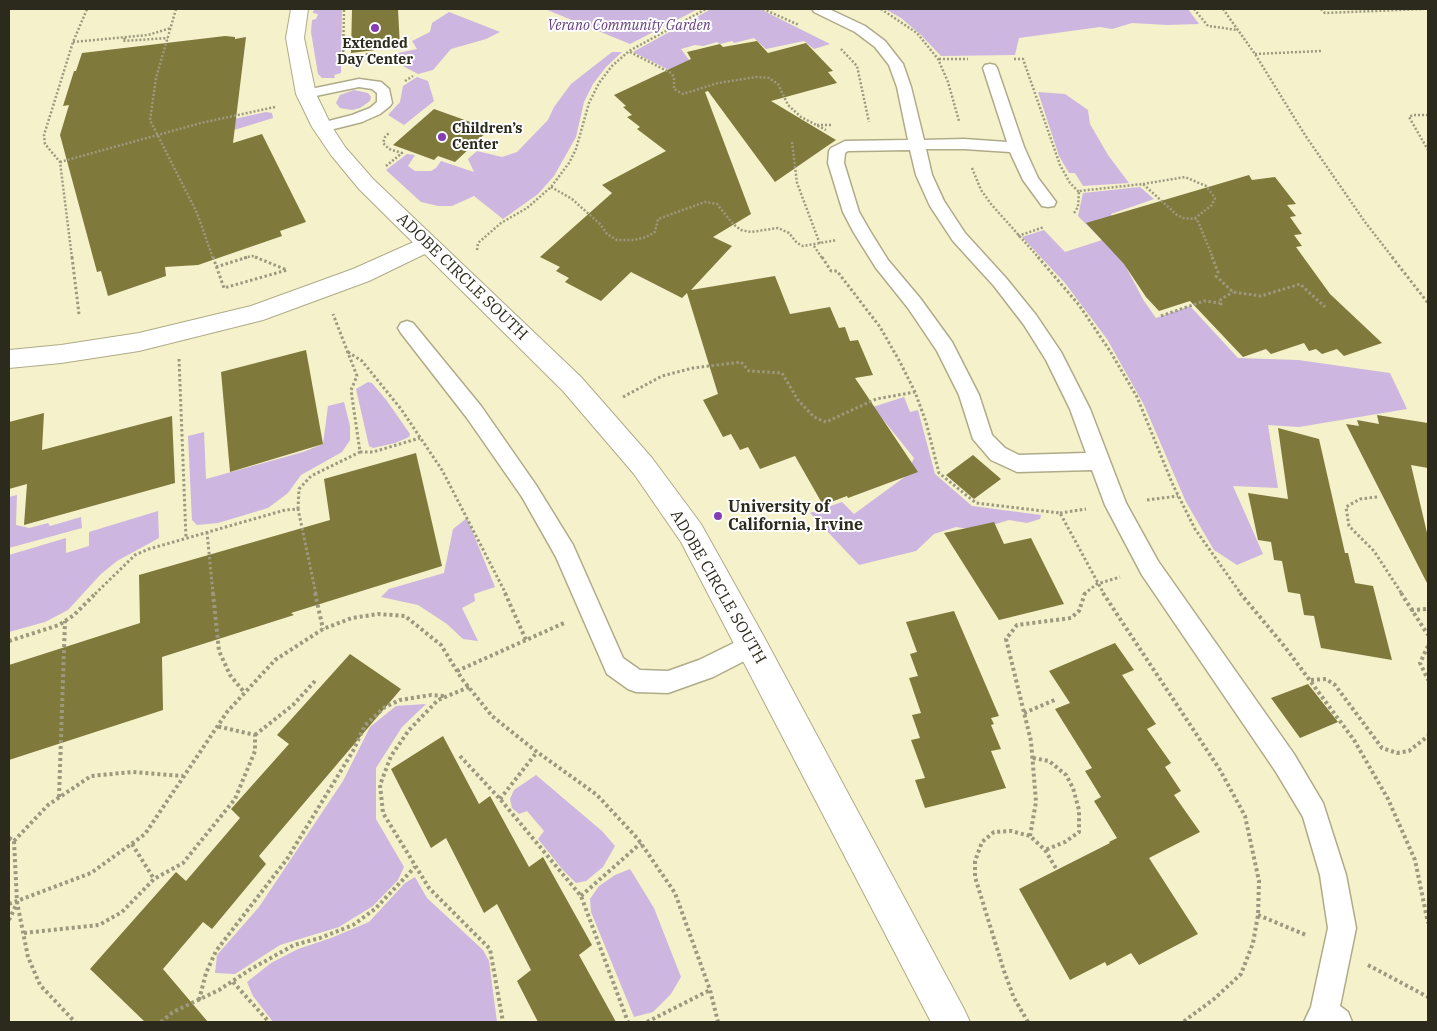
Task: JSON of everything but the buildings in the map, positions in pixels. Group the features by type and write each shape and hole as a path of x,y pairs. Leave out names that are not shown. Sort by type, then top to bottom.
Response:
{"street":[{"name":"ADOBE CIRCLE SOUTH","path":"299,9 295,38 306,94 322,127 338,151 366,184 572,384 643,466 691,533 951,1022"},
{"path":"9,359 61,354 139,342 255,314 361,275 427,244"}],"lane":[{"path":"819,9 860,29 880,44 896,64 904,88 924,175 936,202 960,237 1000,282 1030,320 1054,358 1080,410 1116,505 1150,568 1285,763 1314,812 1334,875 1342,928 1326,1019"},
{"path":"990,68 1016,147 1031,180 1048,202"},
{"path":"306,94 343,84 359,83 376,85 384,92 385,103 375,111 357,119 322,127"},
{"path":"1016,147 964,144 845,146 837,151 836,163 845,197 862,233 882,264 914,303 945,347 969,395 983,439 998,454 1017,464 1098,461"},
{"path":"407,328 474,412 529,490 565,552 616,666 636,681 668,682 704,669 752,645"}],"path":[{"path":"79,314 60,162 45,144 44,135 73,42 87,9"},
{"path":"176,9 156,78 150,120 156,135 197,212 216,267 252,256 287,270"},
{"path":"343,84 344,9"},
{"path":"476,253 478,243 501,223 527,208 551,187 569,163 576,149 589,102 599,83 612,66 630,51 706,9"},
{"path":"763,9 799,26"},
{"path":"881,9 916,33 938,59 948,82 974,174 982,190 1018,236 1052,272 1079,305 1110,350 1137,396 1173,485 1195,529 1244,599 1310,680 1354,740 1388,799 1415,860 1428,923"},
{"path":"1194,9 1208,26 1239,30"},
{"path":"1223,9 1255,54 1305,135 1360,214 1428,303"},
{"path":"1321,9 1325,13 1424,9"},
{"path":"73,42 148,35 171,28"},
{"path":"125,38 123,41 168,38"},
{"path":"837,45 857,66 861,78 870,124 861,124"},
{"path":"630,51 671,73 674,77 674,89 683,94 718,83 756,77 769,78 778,84 788,105 801,117 838,136 845,146"},
{"path":"1255,54 1321,51"},
{"path":"60,162 156,135 276,107"},
{"path":"1428,115 1413,115 1409,117 1428,150"},
{"path":"816,125 834,124"},
{"path":"381,170 402,153 389,149 383,143 385,137 392,130"},
{"path":"792,142 796,183 820,244"},
{"path":"1067,216 1074,213 1078,207 1079,191 1185,177 1206,186 1215,198 1212,205 1194,218 1183,218 1177,215 1142,184"},
{"path":"551,187 572,199 600,224 607,234 617,240 646,238 654,232 658,219 705,202 717,204 733,224 741,230 751,232 778,228 789,233 797,243 803,246 814,246 862,233"},
{"path":"1194,218 1197,219 1218,272 1216,276 1233,292 1261,296 1300,284 1325,307"},
{"path":"1018,236 1046,226"},
{"path":"814,246 831,271 837,270 880,327 914,392 926,422 939,473 976,503 1060,513 1096,584 1234,794 1245,816 1259,881 1258,915 1254,943 1241,974 1214,999 1183,1022"},
{"path":"1161,316 1213,300 1221,304 1221,299 1233,292"},
{"path":"332,310 357,376 351,390 360,452"},
{"path":"348,352 362,361 401,409 442,470 501,584 526,640"},
{"path":"179,356 186,538"},
{"path":"620,399 662,376 693,368 740,362 749,371 782,373 798,400 814,417 826,422 876,399 914,392"},
{"path":"323,628 298,509 299,489 311,476 360,452 373,452 420,438"},
{"path":"1377,497 1360,499 1346,507 1349,526 1374,551 1428,635"},
{"path":"9,641 59,625 74,615 136,555 149,549 278,511 298,509"},
{"path":"207,532 219,651 230,675 244,692"},
{"path":"1030,836 1036,802 1031,741 1006,639 1016,626 1071,618 1079,611 1084,594 1096,584 1150,568"},
{"path":"1411,610 1428,608"},
{"path":"457,671 591,611"},
{"path":"9,904 91,873 144,834 216,726 244,692 275,660 323,628 352,618 378,614 405,616 441,645 457,671 492,716 537,752 597,795 641,843 675,893 710,990 718,1022"},
{"path":"59,798 65,621"},
{"path":"1428,646 1420,663 1428,680"},
{"path":"1310,680 1326,678 1335,685 1382,748 1397,753 1409,751 1428,736"},
{"path":"24,933 99,925 122,912 154,879 183,863 235,799 254,751 255,735 293,705 314,681"},
{"path":"469,687 438,700 409,730 390,756 380,785 383,814 415,866 430,888 490,949 502,1022"},
{"path":"199,1000 206,973 216,951 287,859 353,751 365,725 385,707 400,700 446,696"},
{"path":"1024,713 1057,699"},
{"path":"216,726 255,735"},
{"path":"500,799 537,752"},
{"path":"460,756 500,799 581,896 628,1022"},
{"path":"1033,758 1048,761 1066,775 1073,788 1079,810 1079,832 1064,842 1045,850"},
{"path":"75,1022 40,985 28,958 17,902 14,841 48,805 90,776 132,772 183,776"},
{"path":"1028,1022 1014,998 1004,971 975,877 975,861 982,842 994,832 1011,831 1030,836 1045,850 1057,870"},
{"path":"9,838 14,841"},
{"path":"581,896 641,843"},
{"path":"132,844 154,879"},
{"path":"161,1022 173,1012 232,982 294,944 320,938 353,925 375,909 415,866"},
{"path":"9,920 17,902"},
{"path":"232,982 256,1005 269,1022"},
{"path":"647,1022 710,990"}],"green space":[{"path":"314,9 342,9 341,73 334,75 335,78 322,78 318,74 311,32 312,20 316,19 318,14 313,13"},
{"name":"Verano Community Garden","path":"545,9 698,9 630,44"},
{"path":"711,9 760,9 830,44 814,49 804,41 766,49 754,38 734,43 732,41 720,44 717,42 703,46 695,45 681,49 692,64 675,73 633,52"},
{"path":"885,9 1188,9 1199,24 1132,23 1112,29 1100,27 1019,38 1015,55 941,56 901,18"},
{"path":"449,12 500,32 486,39 451,49 433,70 418,74 397,63 398,53 417,49 412,41 430,32 432,23"},
{"path":"612,52 622,52 606,67 593,84 584,102 576,137 554,176 538,194 503,219 474,196 452,206 438,206 421,202 386,170 407,154 415,155 408,166 415,171 431,171 441,161 474,172 468,159 477,151 502,157 517,152 548,120 554,107 571,84"},
{"path":"417,77 428,81 434,101 404,125 388,115 400,102 403,86"},
{"path":"354,90 368,93 371,97 370,101 360,108 352,110 340,108 336,103 340,95"},
{"path":"1038,92 1065,94 1088,110 1090,124 1108,155 1129,183 1083,186 1075,173 1069,173 1059,156"},
{"path":"266,112 272,113 273,118 218,135 174,132"},
{"path":"1140,187 1154,199 1111,214 1127,269 1144,301 1156,318 1190,306 1238,358 1298,360 1390,373 1407,409 1299,427 1268,425 1278,488 1233,486 1263,554 1237,565 1214,550 1186,502 1144,405 1107,339 1065,283 1022,237 1044,230 1065,252 1102,240 1078,216 1083,193"},
{"path":"368,382 372,383 387,401 410,434 409,437 395,443 373,448 369,446 356,389"},
{"path":"904,397 910,412 918,410 935,474 972,506 1041,515 1040,519 1027,523 1009,520 976,530 956,527 934,534 916,551 859,565 810,513 842,502 854,514 906,476 914,458 873,407"},
{"path":"344,402 350,426 350,440 342,452 301,475 288,493 268,508 218,523 197,525 192,520 188,436 204,432 206,479 303,452 323,444 328,406"},
{"path":"17,495 16,525 29,528 48,523 50,526 81,517 82,528 9,548 9,497"},
{"path":"158,511 159,538 117,561 101,574 68,610 45,622 9,632 9,555 66,538 66,553 89,546 89,532"},
{"path":"467,518 495,587 474,594 475,601 462,608 478,641 463,639 447,624 418,605 381,597 389,589 444,573 453,529"},
{"path":"426,704 402,727 376,768 376,819 404,867 398,880 373,906 339,927 280,945 235,974 215,973 217,955 259,907 343,781 370,727 396,706"},
{"path":"536,775 602,831 615,846 603,867 586,881 576,883 538,839 544,831 527,811 519,814 512,808 510,799 514,790"},
{"path":"630,869 654,908 681,977 671,994 653,1012 634,1017 591,912 590,899 599,886 615,875"},
{"path":"415,877 427,898 483,950 489,961 497,1022 273,1022 253,996 247,982 271,963 298,949 369,922 405,883"}],"place":[{"name":"Extended Day Center","path":"375,28"},
{"name":"Children’s Center","path":"442,137"},
{"name":"University of California, Irvine","path":"718,516"}]}
